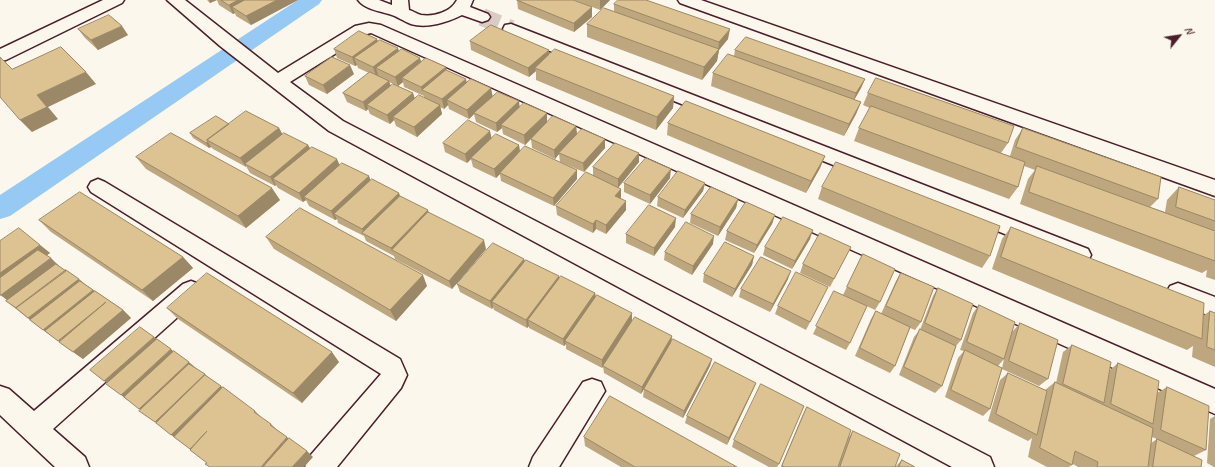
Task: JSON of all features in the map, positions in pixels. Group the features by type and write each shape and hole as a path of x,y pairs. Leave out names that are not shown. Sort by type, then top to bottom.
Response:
{"street":[{"path":"0,56 116,0"},
{"path":"175,0 226,42 336,126 980,467"},
{"path":"366,0 379,6 400,6 417,20 442,19 463,4 482,17"},
{"path":"686,0 1215,188"},
{"path":"278,81 361,30 369,28 375,29 1215,402"},
{"path":"511,28 1096,261"},
{"path":"98,187 391,367 394,375 392,380 319,467"},
{"path":"33,429 222,264"},
{"path":"1163,288 1215,308"},
{"path":"543,467 592,390"},
{"path":"0,398 73,466"}],"building":[{"path":"221,0 238,0 229,5"},
{"path":"245,0 277,0 246,16 232,7"},
{"path":"517,0 573,0 592,7 574,23"},
{"path":"618,0 646,0 730,29 719,42 614,4"},
{"path":"604,8 719,49 704,67 587,24"},
{"path":"109,15 122,26 91,40 78,29"},
{"path":"491,25 549,50 528,68 470,41"},
{"path":"359,31 377,39 352,57 334,49"},
{"path":"746,37 865,79 856,93 735,50"},
{"path":"380,40 398,48 373,67 354,58"},
{"path":"61,47 86,72 37,95 47,107 20,120 0,97 0,57 12,69"},
{"path":"402,49 420,58 395,77 376,68"},
{"path":"555,49 674,96 657,117 535,68"},
{"path":"728,54 861,102 849,124 713,73"},
{"path":"332,57 350,65 323,85 305,76"},
{"path":"426,58 446,67 421,87 402,78"},
{"path":"446,70 466,79 442,99 422,90"},
{"path":"370,72 389,81 363,102 343,93"},
{"path":"876,78 1014,126 1008,143 868,93"},
{"path":"471,79 491,88 467,110 447,100"},
{"path":"393,84 413,93 387,115 367,105"},
{"path":"498,92 519,101 496,123 474,113"},
{"path":"419,95 440,105 414,127 393,117"},
{"path":"686,101 825,156 811,181 668,123"},
{"path":"524,103 547,113 524,135 501,125"},
{"path":"871,106 1025,162 1018,187 859,128"},
{"path":"246,111 279,128 240,158 207,140"},
{"path":"216,116 229,124 207,140 208,142 206,143 190,133"},
{"path":"553,116 576,126 554,150 531,139"},
{"path":"468,120 490,131 465,154 443,143"},
{"path":"1023,128 1161,177 1158,199 1016,147"},
{"path":"582,129 605,139 583,163 559,153"},
{"path":"171,133 272,188 238,216 136,157"},
{"path":"284,133 308,145 270,177 245,164"},
{"path":"496,134 519,145 494,169 471,158"},
{"path":"615,143 639,153 618,179 593,167"},
{"path":"525,146 577,170 553,198 500,173"},
{"path":"312,147 337,159 299,193 273,179"},
{"path":"646,158 671,169 650,195 624,183"},
{"path":"836,162 1000,226 990,256 822,187"},
{"path":"342,163 369,176 331,211 304,197"},
{"path":"1037,166 1215,231 1215,261 1029,192"},
{"path":"678,171 705,183 685,210 658,197"},
{"path":"586,172 621,189 615,196 626,201 606,225 596,220 593,224 556,206"},
{"path":"372,179 399,193 362,229 334,214"},
{"path":"711,187 738,199 720,227 691,214"},
{"path":"1179,187 1215,200 1215,221 1176,207"},
{"path":"80,192 183,257 142,290 39,220"},
{"path":"400,196 428,210 391,248 362,233"},
{"path":"746,202 775,215 757,245 727,231"},
{"path":"649,205 676,218 654,248 626,234"},
{"path":"300,208 423,275 390,310 266,237"},
{"path":"428,212 484,240 449,281 392,250"},
{"path":"783,217 813,230 795,261 765,247"},
{"path":"686,222 714,236 693,266 665,252"},
{"path":"1011,227 1204,303 1202,339 1001,257"},
{"path":"19,228 40,245 0,273 0,241"},
{"path":"820,233 851,247 834,279 803,264"},
{"path":"725,242 754,256 735,289 704,274"},
{"path":"493,243 524,259 490,301 457,284"},
{"path":"38,250 51,258 0,295 0,278"},
{"path":"863,254 895,269 880,302 847,287"},
{"path":"761,257 791,271 773,304 741,289"},
{"path":"526,260 559,276 526,320 492,302"},
{"path":"56,264 66,271 16,308 6,301"},
{"path":"66,270 79,279 28,318 16,308"},
{"path":"796,272 828,287 810,322 778,306"},
{"path":"207,273 332,352 293,393 167,308"},
{"path":"901,273 934,287 921,322 886,306"},
{"path":"561,276 595,293 563,339 528,320"},
{"path":"80,281 93,290 43,330 30,320"},
{"path":"938,288 973,304 961,340 925,323"},
{"path":"95,291 123,310 73,352 59,342 106,302 58,341 45,331"},
{"path":"834,291 867,306 850,343 816,326"},
{"path":"597,295 632,313 602,360 565,341"},
{"path":"979,305 1015,322 1004,359 967,342"},
{"path":"876,311 910,327 895,366 860,348"},
{"path":"1210,311 1215,313 1215,350 1207,347"},
{"path":"635,317 672,336 642,387 603,366"},
{"path":"1020,323 1058,340 1048,379 1009,361"},
{"path":"140,327 154,337 104,381 90,370"},
{"path":"920,329 956,346 942,386 904,367"},
{"path":"157,339 171,349 121,395 106,384"},
{"path":"673,339 712,359 684,411 644,389"},
{"path":"1072,345 1111,362 1104,403 1063,384"},
{"path":"965,350 1002,368 990,409 951,390"},
{"path":"174,351 189,362 139,409 124,397"},
{"path":"715,362 756,383 729,438 687,416"},
{"path":"1118,363 1159,381 1153,424 1111,404"},
{"path":"189,364 205,374 155,422 139,411"},
{"path":"1008,373 1047,391 1037,435 996,414"},
{"path":"205,375 221,386 171,435 156,423"},
{"path":"1055,382 1153,428 1148,467 1097,467 1098,462 1075,451 1072,465 1040,448"},
{"path":"761,384 804,406 779,464 734,440"},
{"path":"223,387 287,437 261,467 210,467 190,450 207,431 190,449 174,437"},
{"path":"1167,387 1209,406 1206,450 1161,430"},
{"path":"610,396 737,467 635,467 584,437"},
{"path":"807,407 851,430 838,467 782,466"},
{"path":"853,431 900,454 895,467 840,467"},
{"path":"289,438 307,451 292,467 263,467"},
{"path":"1157,439 1202,460 1201,467 1153,467"},
{"path":"902,460 915,467 899,467"}],"waterway":[{"path":"0,209 312,0"}],"tunnel":[{"path":"482,17 511,29"}]}
